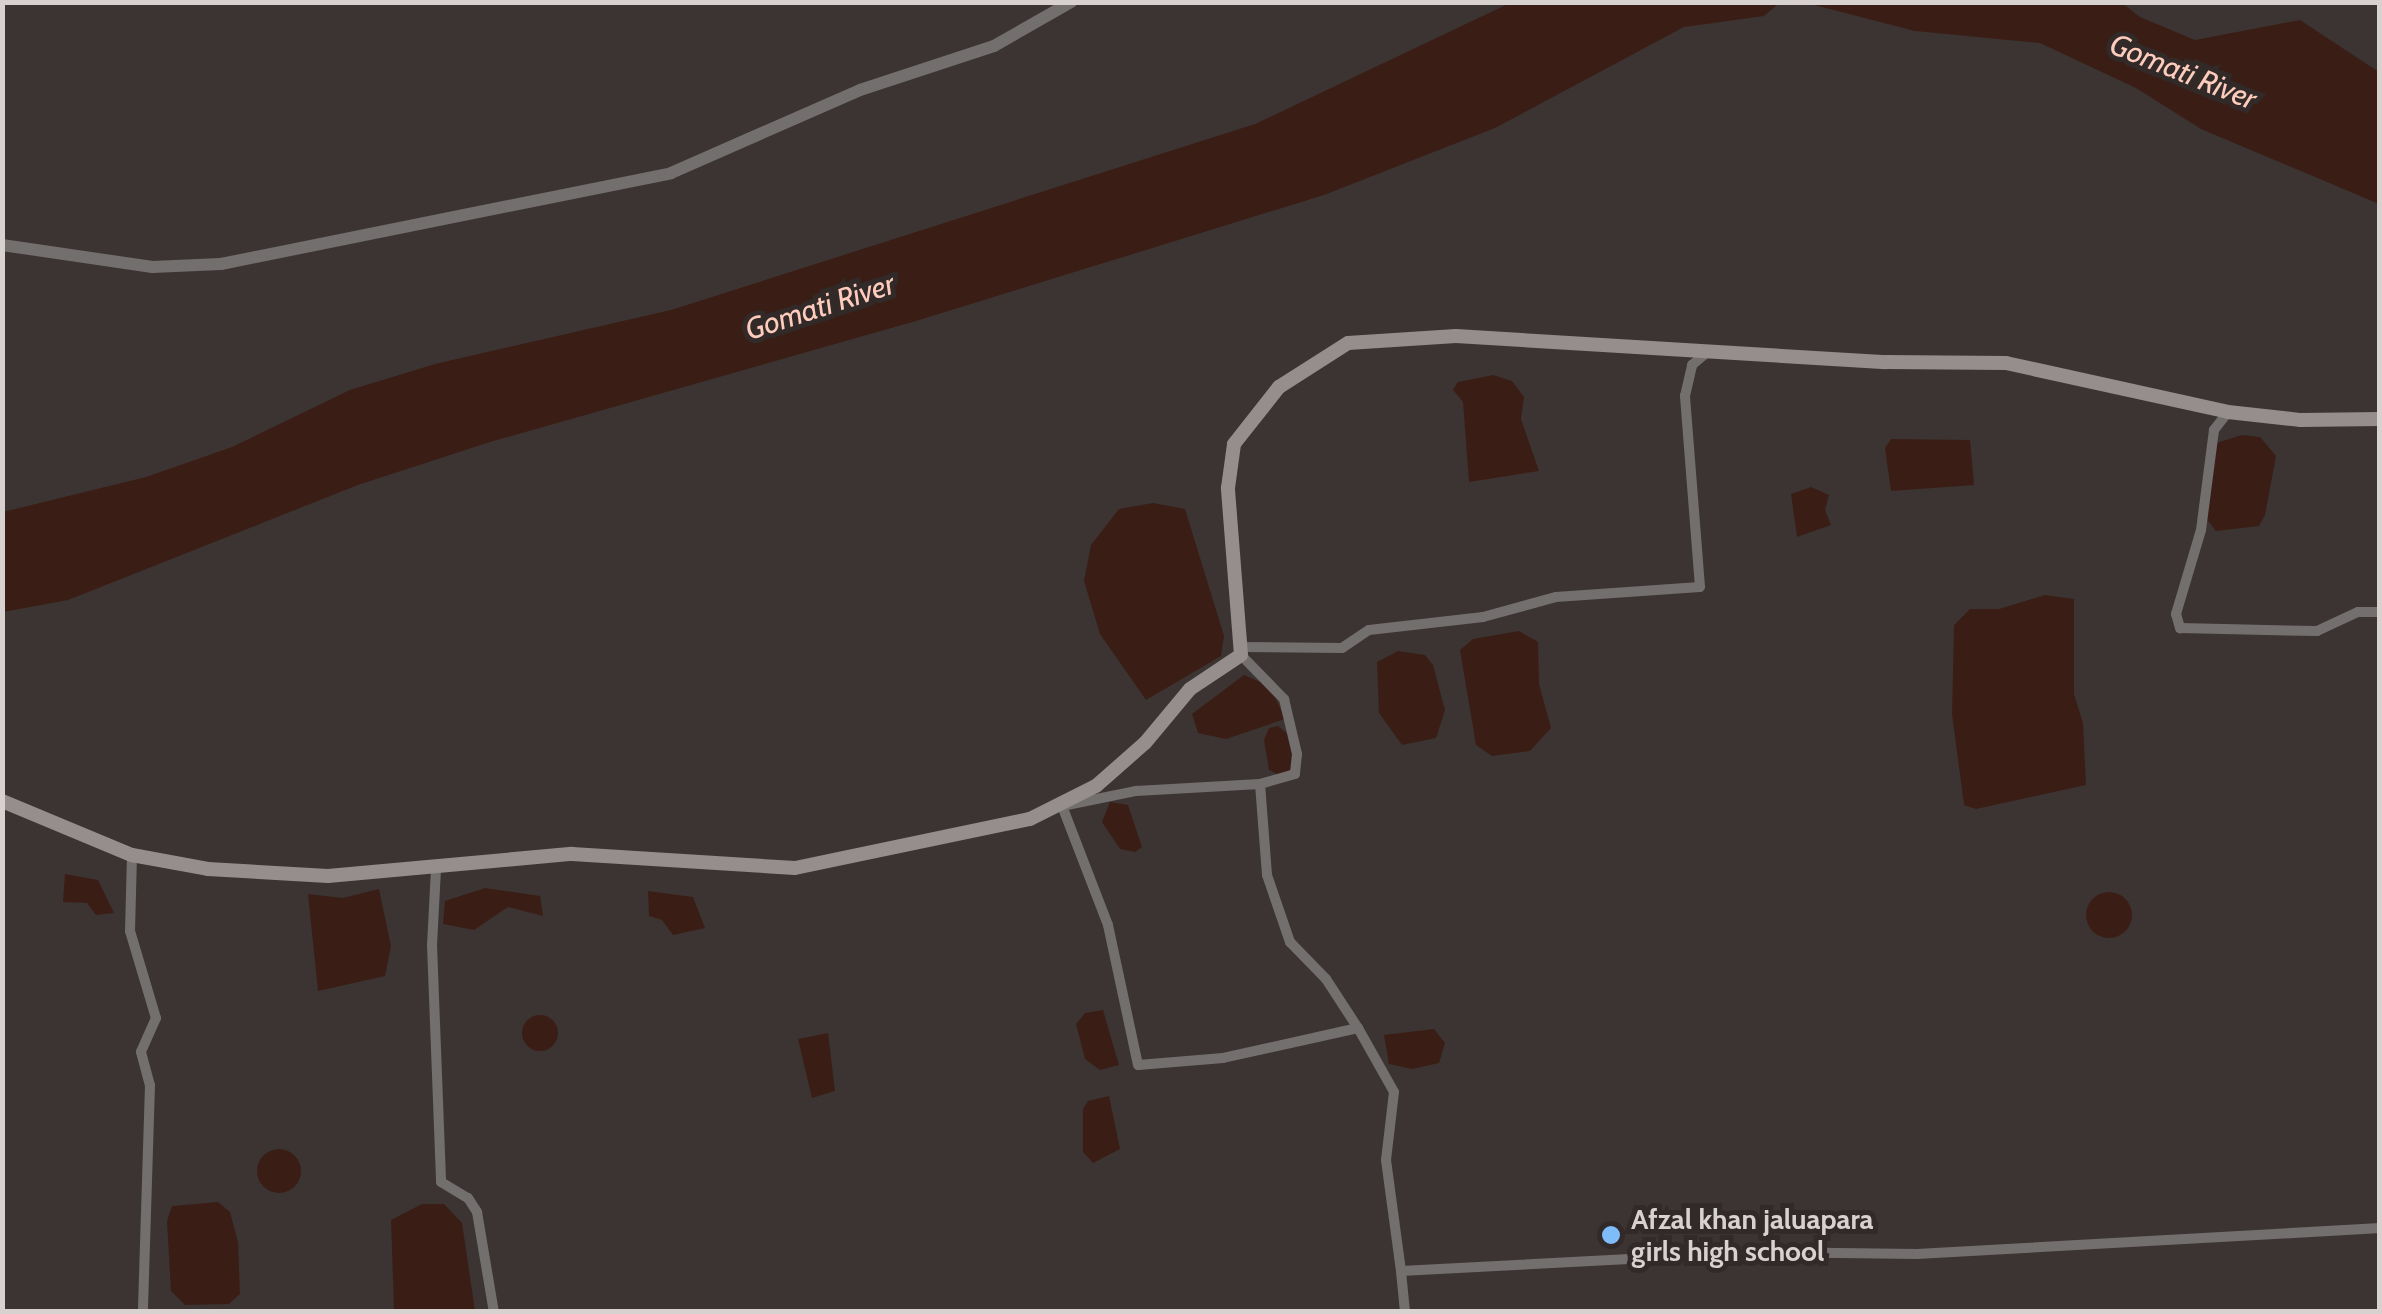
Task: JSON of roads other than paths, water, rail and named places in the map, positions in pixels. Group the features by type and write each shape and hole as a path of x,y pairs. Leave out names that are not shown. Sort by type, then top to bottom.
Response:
{"main road":[{"path":"2,800 132,855 258,874 436,869 572,854 795,868 968,836 1062,806 1144,743 1190,689 1241,651 1228,488 1234,444 1256,409 1303,368 1348,343 1456,336 2006,363 2228,412 2300,420 2380,418"}],"street":[{"path":"2,244 152,267 221,264 671,173 860,90 994,46 1070,2"},
{"path":"1241,651 1342,648 1369,630 1483,617 1556,597 1700,588 1685,396 1692,365 1711,349"},
{"path":"2228,412 2214,430 2201,530 2175,618 2180,628 2317,630 2358,612 2380,612"},
{"path":"1241,651 1284,699 1297,754 1293,775 1260,784 1136,792 1062,806 1108,925 1138,1065 1223,1058 1358,1028"},
{"path":"1260,784 1267,874 1290,942 1326,980 1394,1092 1386,1160 1405,1312"},
{"path":"132,855 130,931 156,1018 141,1052 150,1085 143,1312"},
{"path":"436,869 432,945 441,1182 468,1198 477,1212 494,1312"},
{"path":"1401,1271 1768,1252 1916,1254 2380,1228"}],"water":[{"name":"Gomati River","path":"1510,3 2122,3 2140,17 2195,40 2300,20 2379,72 2379,204 2201,129 2136,88 2040,43 1915,31 1814,5 1777,5 1764,16 1684,27 1495,128 1324,195 916,321 490,442 358,485 68,600 3,612 3,512 146,477 232,447 350,390 435,364 671,310 1255,124"},
{"path":"1493,375 1512,381 1524,397 1521,419 1539,471 1469,482 1463,402 1453,390 1458,382"},
{"path":"2242,435 2260,437 2276,456 2265,515 2259,526 2216,531 2205,517 2213,444"},
{"path":"1891,439 1970,440 1974,485 1891,491 1885,448"},
{"path":"1811,487 1829,495 1825,510 1831,525 1797,537 1791,494"},
{"path":"1153,503 1185,509 1224,636 1221,656 1146,700 1100,634 1084,581 1091,545 1119,509"},
{"path":"2045,595 2074,599 2074,694 2083,723 2086,785 1976,809 1964,805 1952,714 1954,625 1970,609 1999,609"},
{"path":"1519,631 1538,642 1539,684 1551,728 1530,751 1492,756 1476,745 1460,650 1473,639"},
{"path":"1398,651 1425,655 1433,665 1445,710 1436,738 1402,745 1379,713 1377,662"},
{"path":"1244,675 1270,686 1285,719 1226,739 1198,733 1192,714"},
{"path":"1278,726 1292,737 1292,769 1279,775 1269,770 1264,740 1269,728"},
{"path":"1110,802 1128,805 1142,847 1135,852 1120,849 1102,822"},
{"path":"65,874 98,880 114,913 96,915 87,903 63,902"},
{"path":"485,888 540,896 543,916 508,907 474,930 443,924 445,901"},
{"path":"379,889 391,946 385,976 318,991 308,894 343,898"},
{"path":"648,891 693,897 705,928 673,935 662,920 649,916"},
{"path":"2109,892 2125,899 2132,915 2125,931 2109,938 2093,931 2086,915 2093,899"},
{"path":"1103,1010 1119,1065 1100,1070 1085,1059 1076,1024 1085,1013"},
{"path":"540,1015 553,1020 558,1033 553,1046 540,1051 527,1046 522,1033 527,1020"},
{"path":"1434,1029 1445,1043 1439,1063 1412,1069 1389,1064 1384,1035"},
{"path":"828,1033 835,1091 812,1098 798,1039"},
{"path":"1109,1096 1120,1149 1093,1163 1083,1152 1083,1109 1088,1101"},
{"path":"279,1149 295,1155 301,1171 295,1187 279,1193 263,1187 257,1171 263,1155"},
{"path":"218,1202 230,1212 238,1242 240,1294 229,1304 185,1305 171,1291 167,1221 172,1206"},
{"path":"422,1204 444,1204 462,1223 475,1311 394,1309 391,1220"}],"place":[{"name":"Afzal khan jaluapara girls high school","path":"1611,1235"}]}
